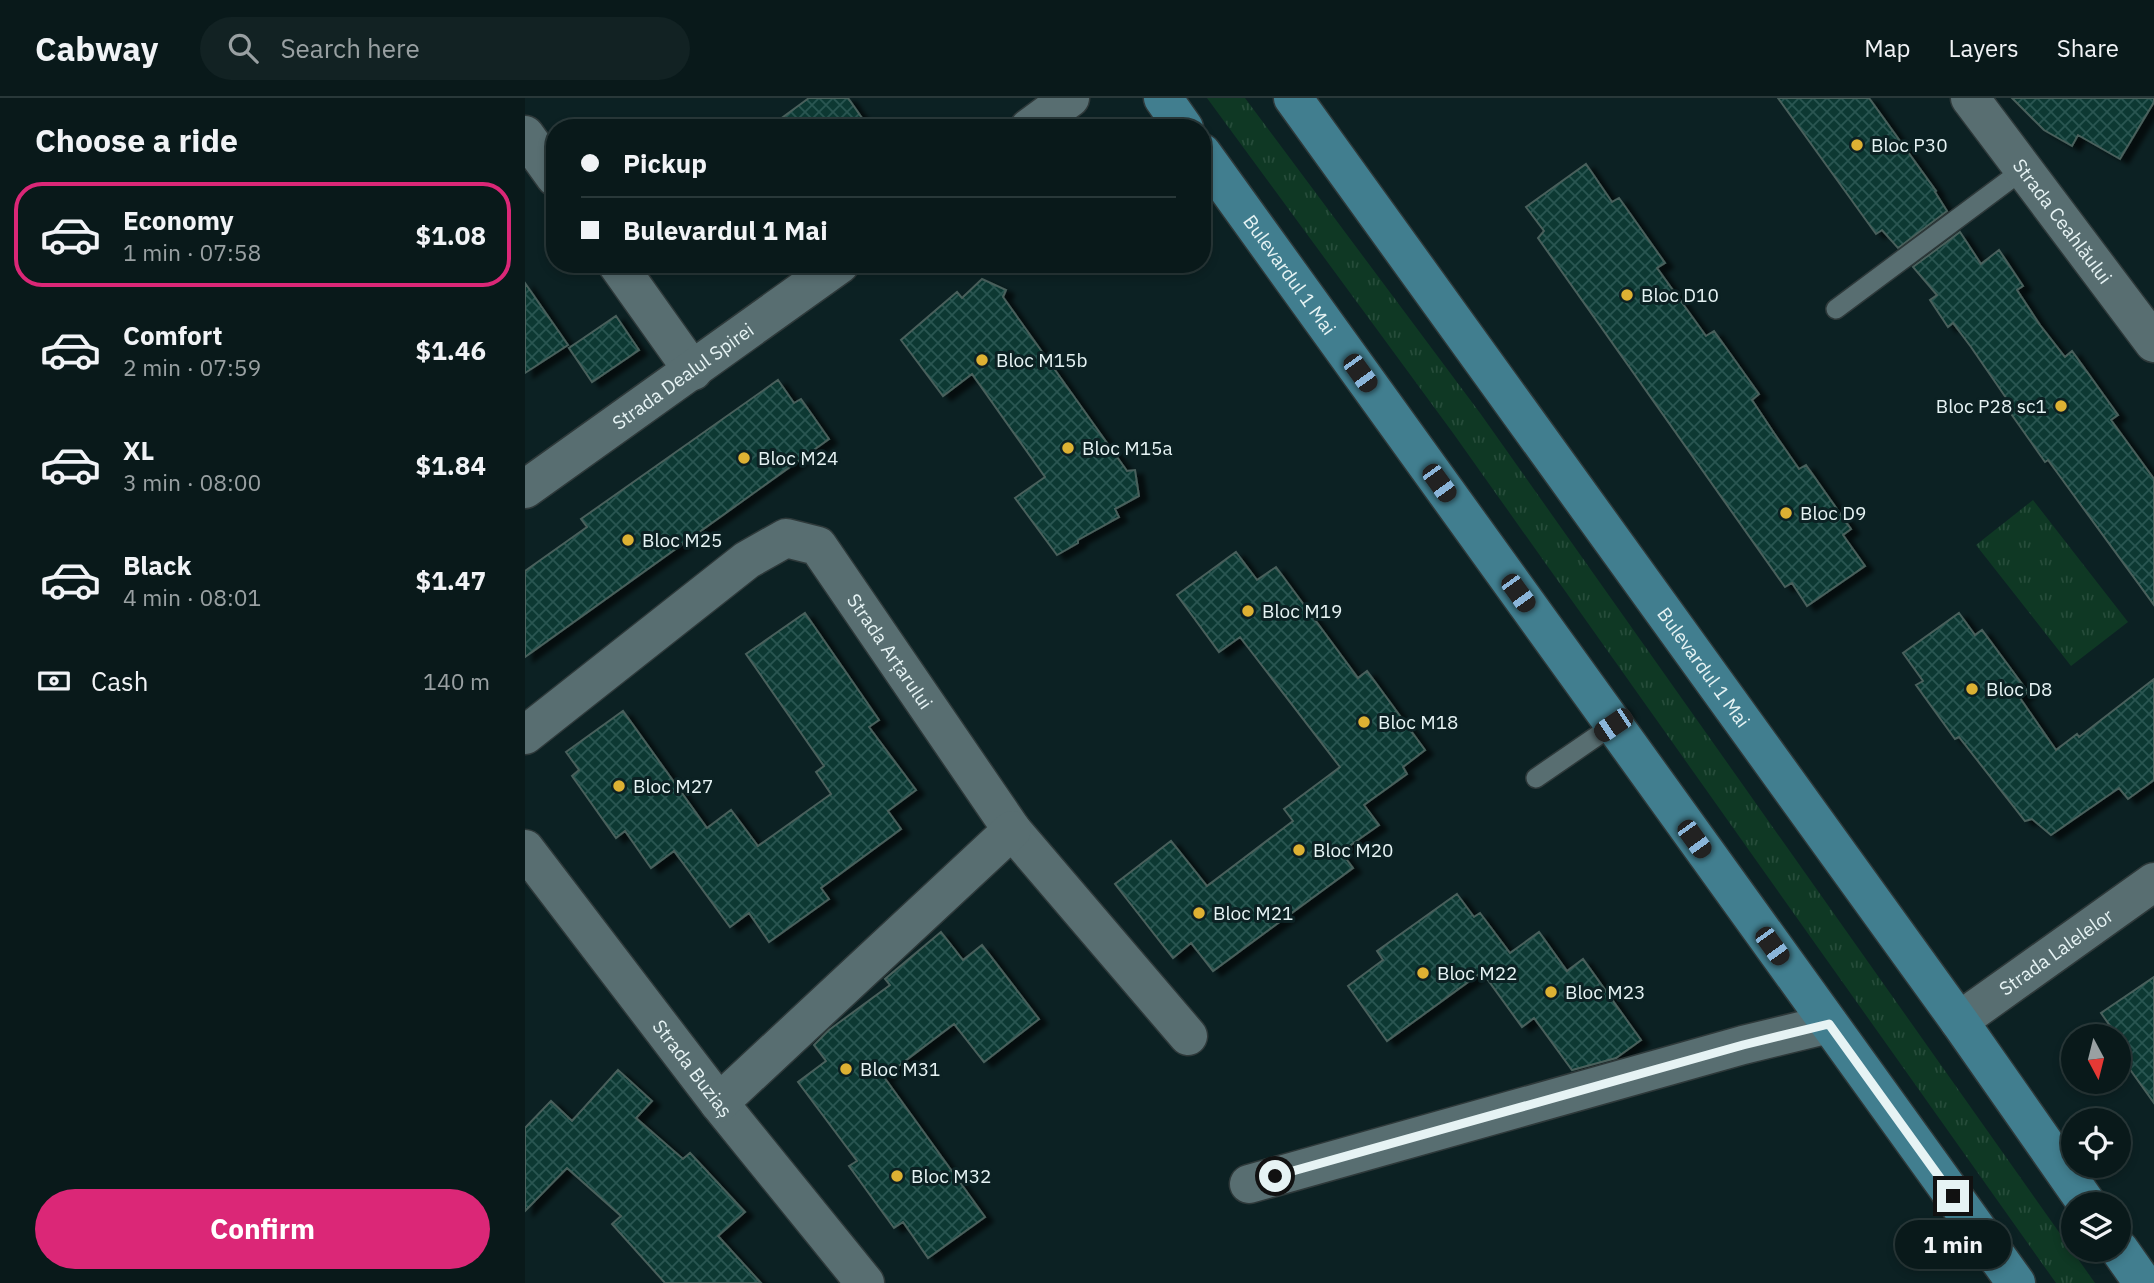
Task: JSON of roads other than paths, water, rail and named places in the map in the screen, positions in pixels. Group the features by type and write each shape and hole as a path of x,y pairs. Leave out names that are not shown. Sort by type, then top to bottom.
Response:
{"main road":[{"path":"1163,98 1178,119"},
{"name":"Bulevardul 1 Mai","path":"1293,98 1959,1021 2079,1192"},
{"name":"Bulevardul 1 Mai","path":"1211,166 2016,1283"},
{"path":"2128,1262 2143,1283"}],"street":[{"path":"1041,119 1070,98"},
{"name":"Strada Ceahlăului","path":"1970,98 2154,343"},
{"path":"525,135 546,164"},
{"path":"623,273 692,371"},
{"name":"Strada Dealul Spirei","path":"525,489 828,273"},
{"name":"Strada Arțarului","path":"525,734 747,560 786,538 818,546 1012,830 1188,1036"},
{"path":"719,1103 1012,830"},
{"name":"Strada Buziaș","path":"525,849 719,1103 865,1283"},
{"name":"Strada Lalelelor","path":"1959,1021 2154,882"},
{"path":"1249,1184 1754,1041 1829,1024"}],"lane":[{"path":"1836,309 2024,169"},
{"path":"1536,778 1613,725"}],"place":[{"name":"Bloc P30","path":"1857,145"},
{"name":"Bloc D10","path":"1627,295"},
{"name":"Bloc M15b","path":"982,360"},
{"name":"Bloc P28 sc1","path":"2061,406"},
{"name":"Bloc M15a","path":"1068,448"},
{"name":"Bloc M24","path":"744,458"},
{"name":"Bloc D9","path":"1786,513"},
{"name":"Bloc M25","path":"628,540"},
{"name":"Bloc M19","path":"1248,611"},
{"name":"Bloc D8","path":"1972,689"},
{"name":"Bloc M18","path":"1364,722"},
{"name":"Bloc M27","path":"619,786"},
{"name":"Bloc M20","path":"1299,850"},
{"name":"Bloc M21","path":"1199,913"},
{"name":"Bloc M22","path":"1423,973"},
{"name":"Bloc M23","path":"1551,992"},
{"name":"Bloc M31","path":"846,1069"},
{"name":"Bloc M32","path":"897,1176"}]}
